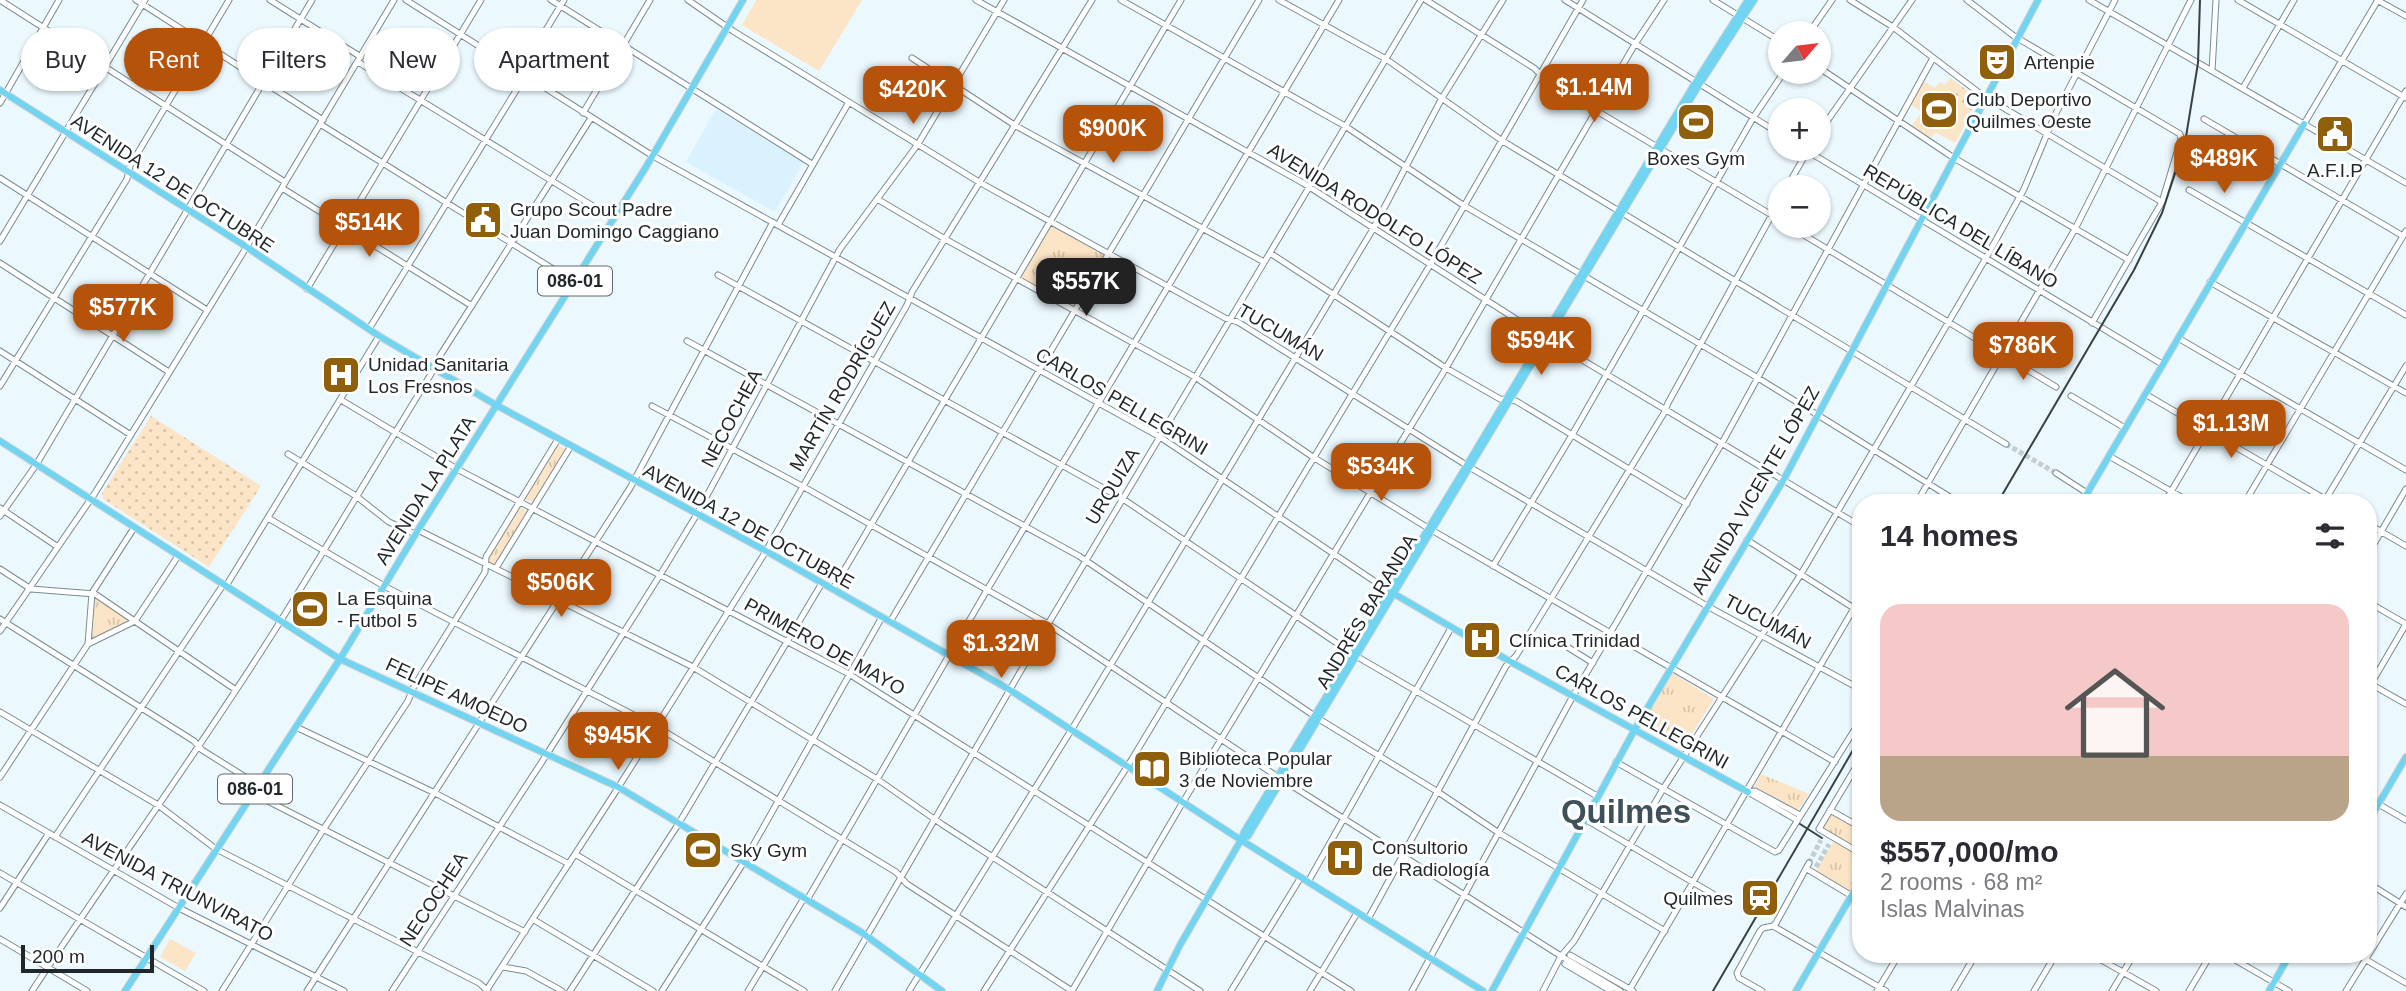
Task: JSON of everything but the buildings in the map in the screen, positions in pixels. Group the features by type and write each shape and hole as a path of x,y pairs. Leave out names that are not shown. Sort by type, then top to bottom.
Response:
{"main road":[{"name":"AVENIDA LA PLATA","path":"125,991 340,659 416,532 653,156 743,0"},
{"name":"ANDRÉS BARANDA","path":"1741,16 1748,0"},
{"name":"ANDRÉS BARANDA","path":"1157,991 1241,840 1248,836 1391,592 1697,84 1754,0"},
{"name":"AVENIDA VICENTE LÓPEZ","path":"1492,991 1616,762 1784,479 2038,0"},
{"name":"AVENIDA 12 DE OCTUBRE","path":"3,92 379,336 496,405 766,551 1010,690 1241,840 1483,991"},
{"path":"2087,493 2304,124"},
{"name":"FELIPE AMOEDO","path":"0,441 340,659 618,787 867,937 942,991"},
{"name":"CARLOS PELLEGRINI","path":"1391,592 1511,662 1748,792"},
{"path":"2378,804 2406,757"},
{"path":"1797,991 1852,896"},
{"path":"2269,991 2285,963"}],"street":[{"path":"0,103 3,92 59,0"},
{"path":"136,0 144,2 181,28"},
{"path":"212,28 229,0"},
{"path":"270,0 421,100 614,219"},
{"path":"296,28 312,0"},
{"path":"0,631 3,621 30,588 131,435 394,0"},
{"name":"CARLOS PELLEGRINI","path":"406,0 450,28"},
{"path":"460,34 481,0"},
{"path":"551,0 562,3 598,28"},
{"path":"633,28 650,0"},
{"name":"TUCUMÁN","path":"688,0 979,183 1168,287 1238,321 1469,466 1707,606 1852,685"},
{"name":"AVENIDA RODOLFO LÓPEZ","path":"976,0 1308,187 1546,338 1852,521"},
{"name":"NECOCHEA","path":"392,991 660,575 697,514 835,258 918,144 1004,0"},
{"name":"MARTÍN RODRÍGUEZ","path":"487,991 729,612 909,299 1092,0"},
{"path":"1121,0 1345,126 1464,205 1582,277 1758,378 1944,494"},
{"path":"833,589 1181,0"},
{"path":"890,622 1259,0"},
{"path":"1279,0 1386,59 1501,140 2006,444"},
{"path":"748,991 842,839 987,590 1339,0"},
{"path":"1424,0 1482,34 1534,68 1540,75 1658,149 1768,213"},
{"name":"URQUIZA","path":"835,991 1048,624 1308,187 1424,0"},
{"path":"909,991 1296,358 1373,229 1443,98 1503,0"},
{"path":"1565,0 1768,127"},
{"path":"984,991 1128,766 1430,265 1583,0"},
{"path":"268,518 384,586 656,727 842,839 1072,991 1664,0"},
{"path":"1713,0 1768,33"},
{"path":"1817,21 1832,0"},
{"path":"1850,0 1893,27 1987,98 2162,202"},
{"path":"1831,115 1912,0"},
{"path":"1967,0 2018,39 2180,134 2174,166 2162,202 2092,323"},
{"path":"2089,0 2406,183"},
{"path":"1543,991 1560,956 1574,941 1663,789 1801,574 1986,258 2020,196 2077,72 2115,0"},
{"path":"1921,494 2075,229 2190,0"},
{"path":"2212,71 2216,0"},
{"path":"2243,88 2294,0"},
{"path":"2304,124 2377,0 2406,16"},
{"path":"0,1 43,27"},
{"path":"2170,494 2405,95 2241,1"},
{"path":"110,58 144,2"},
{"path":"548,28 562,3"},
{"name":"CARLOS PELLEGRINI","path":"460,34 474,43"},
{"path":"633,52 812,164"},
{"path":"912,58 1016,125 1264,262"},
{"path":"1412,991 1573,696 1722,443 1933,58"},
{"path":"110,69 228,145 344,227 471,306"},
{"path":"1831,76 1954,158 2129,260"},
{"path":"1493,566 1607,375 1753,118 1776,84"},
{"path":"0,241 90,91"},
{"path":"0,386 127,178 175,91"},
{"path":"58,547 1,512 36,465 259,91"},
{"path":"279,91 383,164 574,282"},
{"path":"307,289 426,91"},
{"path":"369,329 513,91"},
{"name":"CARLOS PELLEGRINI","path":"548,91 653,156 1160,437 1391,592"},
{"path":"583,113 596,91"},
{"path":"307,991 634,480 738,286 849,102"},
{"path":"32,991 280,622 471,306 591,118"},
{"path":"2204,120 2405,235 2250,494"},
{"name":"REPÚBLICA DEL LÍBANO","path":"1826,161 2162,364"},
{"path":"0,178 207,310"},
{"path":"2189,190 2406,315"},
{"path":"877,200 1195,377 1313,457 1431,529 1835,762"},
{"path":"1368,919 1474,724 1665,410 1768,220"},
{"path":"1809,238 2056,387"},
{"path":"1270,253 1446,368 1508,400 1517,401 1687,504"},
{"path":"0,263 169,372"},
{"path":"718,275 1123,499 1354,654 1597,796"},
{"path":"2210,282 2406,393"},
{"path":"55,837 268,518 379,336"},
{"path":"2178,338 2406,470"},
{"path":"687,341 1086,561 1317,717 1499,833 1665,931"},
{"path":"0,351 131,435"},
{"path":"2330,494 2406,366"},
{"path":"2145,394 2314,494"},
{"path":"2071,396 2125,428"},
{"name":"PRIMERO DE MAYO","path":"341,400 457,469 849,674 1351,991"},
{"path":"652,406 802,486 1048,624 1280,779 1560,956 1632,990 1781,732 1852,618"},
{"path":"222,991 408,701 411,691 485,572 485,557 558,439"},
{"path":"496,568 571,446"},
{"path":"288,454 356,496 389,522 496,568 693,667 877,779 1199,991"},
{"path":"2109,456 2177,494"},
{"path":"2056,473 2087,493"},
{"path":"2377,538 2406,489"},
{"path":"0,777 88,644 92,593 134,528"},
{"path":"2377,529 2406,546"},
{"path":"1747,540 1852,607"},
{"path":"88,644 135,621 178,556"},
{"path":"0,569 30,588 92,593 236,690"},
{"path":"570,991 678,823 822,583"},
{"path":"2377,607 2406,624 2377,672"},
{"path":"663,991 743,862 882,617"},
{"path":"3,621 142,707 258,785"},
{"path":"1308,882 1451,628"},
{"path":"1556,640 1593,663"},
{"path":"2377,689 2406,704"},
{"path":"0,712 158,805 216,849 479,983 487,991"},
{"path":"296,727 435,793 569,864"},
{"path":"1616,762 1775,852 1779,850 1852,734"},
{"path":"1821,840 1830,810 1852,774"},
{"name":"CARLOS PELLEGRINI","path":"1748,792 1753,797 1799,818"},
{"path":"252,793 525,932"},
{"path":"2378,804 2406,820"},
{"name":"AVENIDA TRIUNVIRATO","path":"0,805 179,908 344,991"},
{"path":"1830,810 1852,822"},
{"path":"1585,819 1713,894"},
{"path":"1822,831 1852,849"},
{"path":"0,908 49,833"},
{"path":"1829,844 1832,838"},
{"path":"575,854 804,991"},
{"path":"1773,926 1811,868 1852,896"},
{"path":"0,873 204,991"},
{"path":"1231,991 1301,877"},
{"path":"2377,889 2403,905"},
{"path":"2377,942 2403,905 2406,894"},
{"path":"1310,991 1357,912"},
{"path":"534,920 653,991"},
{"path":"1762,991 1739,978 1737,973 1759,931 1773,926 1878,989 1886,991"},
{"path":"0,939 86,991"},
{"path":"1554,972 1570,961 1574,941"},
{"path":"1570,961 1611,991"},
{"path":"1570,961 1620,991"},
{"path":"1878,989 1894,963"},
{"path":"1954,991 1971,963"},
{"path":"2034,991 2051,963"},
{"path":"2107,963 2156,991"},
{"path":"2112,991 2128,963"},
{"path":"2189,991 2206,963"},
{"path":"2241,963 2289,991"},
{"path":"2346,991 2363,963"},
{"path":"2372,963 2406,984"},
{"path":"503,967 526,971 562,991"}],"shaded area":[{"path":"716,109 801,161 802,165 776,210 773,211 686,162"}],"green space":[{"path":"756,0 862,0 819,71 742,25"},
{"name":"Club Deportivo Quilmes Oeste","path":"1950,78 1961,86 1953,98 1947,95 1942,101 1969,117 1955,143 1935,132 1931,138 1911,126 1922,112 1911,105 1923,81 1935,88 1940,82 1945,85"},
{"path":"1948,81 1969,92 1964,103 1973,108 1963,126 1942,101 1940,82 1945,85"},
{"path":"1051,221 1109,253 1074,311 1016,279"},
{"path":"151,416 261,486 209,567 103,499 102,493"},
{"path":"558,445 565,449 533,502 525,499"},
{"path":"520,507 527,511 495,565 486,562"},
{"name":"La Esquina - Futbol 5","path":"304,591 327,605 312,629 297,619 299,615 294,612 297,606 295,605"},
{"path":"95,597 130,620 92,639"},
{"path":"1672,673 1714,699 1682,750 1641,727"},
{"path":"1761,774 1809,794 1796,813 1752,792"},
{"path":"1829,812 1852,825 1852,846 1821,829"},
{"path":"1834,841 1852,851 1850,891 1816,871"},
{"path":"170,939 196,953 185,971 160,957"}],"tunnel":[{"path":"2006,444 2056,473"},
{"path":"1809,863 1821,840"},
{"path":"1816,867 1829,844"}],"railway":[{"path":"2003,494 2134,270 2162,213 2185,143 2198,63 2200,0"},
{"path":"1713,991 1852,752"},
{"path":"1800,824 1822,838"}],"place":[{"name":"Artenpie","path":"1997,62"},
{"name":"Club Deportivo Quilmes Oeste","path":"1939,110"},
{"name":"Boxes Gym","path":"1696,122"},
{"name":"A.F.I.P","path":"2335,134"},
{"name":"Grupo Scout Padre Juan Domingo Caggiano","path":"483,220"},
{"name":"Unidad Sanitaria Los Fresnos","path":"341,375"},
{"name":"La Esquina - Futbol 5","path":"310,609"},
{"name":"Clínica Trinidad","path":"1482,640"},
{"name":"Biblioteca Popular 3 de Noviembre","path":"1152,769"},
{"name":"Sky Gym","path":"703,850"},
{"name":"Consultorio de Radiología","path":"1345,858"},
{"name":"Quilmes","path":"1760,898"}],"district":[{"name":"Quilmes","path":"1626,811"}]}
